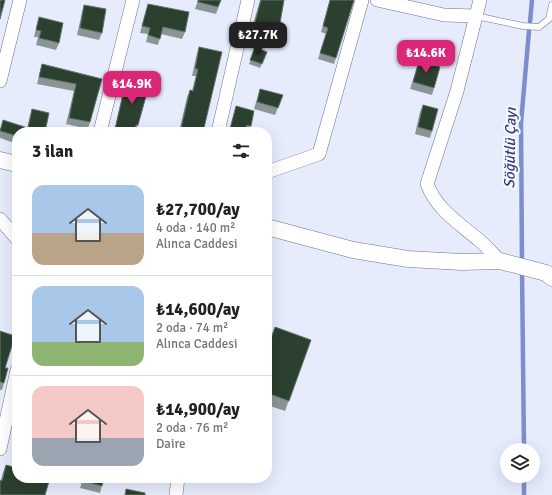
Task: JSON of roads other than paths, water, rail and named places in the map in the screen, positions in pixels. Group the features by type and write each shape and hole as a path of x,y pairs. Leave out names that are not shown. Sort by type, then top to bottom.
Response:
{"street":[{"path":"0,81 20,0"},
{"path":"101,127 133,0"},
{"path":"219,127 248,0"},
{"path":"272,170 319,154 362,0"},
{"path":"377,0 444,15 476,16"},
{"path":"480,0 457,91 427,184 430,194 441,210 481,242 500,261"},
{"path":"0,160 12,163"},
{"path":"0,219 12,233"},
{"path":"272,228 353,250 408,259 462,262 500,261 546,273 552,278"},
{"path":"0,449 12,393"},
{"path":"176,495 177,483"}],"lane":[{"path":"476,16 539,28 549,19 552,5"}],"waterway":[{"name":"Söğütlü Çayı","path":"530,22 532,0"},
{"name":"Söğütlü Çayı","path":"522,263 521,123 529,31"},
{"name":"Söğütlü Çayı","path":"522,269 524,443"},
{"name":"Söğütlü Çayı","path":"524,483 524,495"}]}
